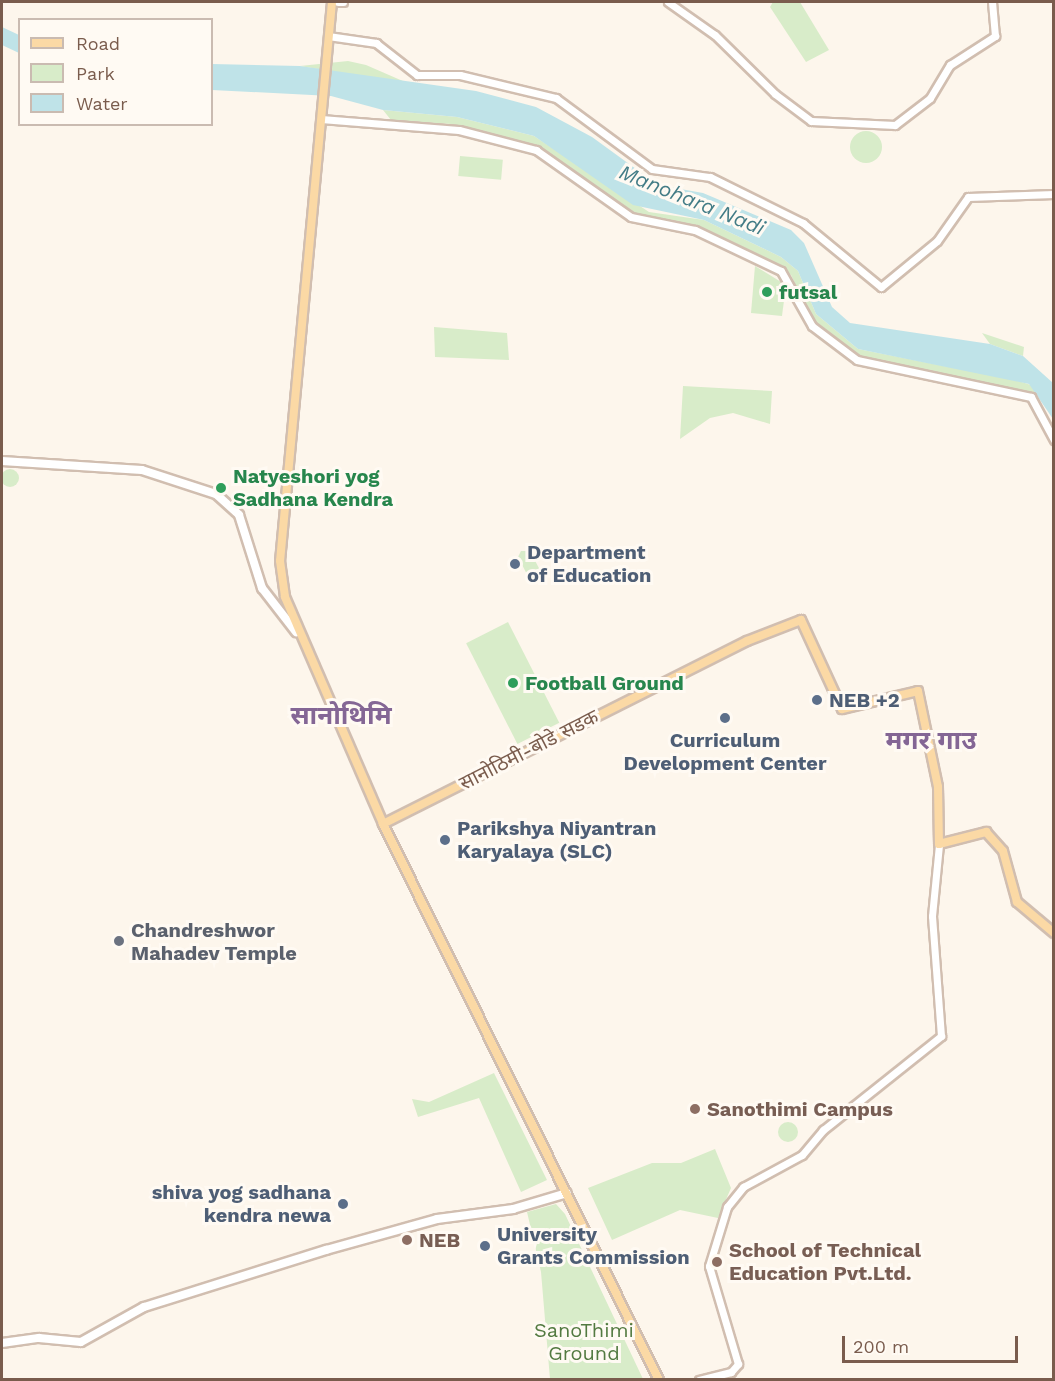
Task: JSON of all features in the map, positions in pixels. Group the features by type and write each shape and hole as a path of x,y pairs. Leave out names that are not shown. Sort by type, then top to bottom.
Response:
{"main road":[{"path":"332,2 280,561 296,632 383,824 658,1380"},
{"path":"2,461 142,470 216,494 236,510 262,588 296,632"},
{"name":"सानोठिमी-बोडे सडक","path":"383,824 797,620 810,630 842,709 918,691 938,787 939,844"},
{"path":"939,844 986,832 1003,851 1017,902 1053,933"},
{"path":"2,1343 88,1340 155,1303 437,1219 513,1209 567,1193"}],"street":[{"path":"338,2 343,2"},
{"path":"668,2 715,34 811,121 895,125 930,98 950,65 995,36 992,2"},
{"path":"328,36 376,43 417,75 460,75 556,98 651,170 710,177 803,223 881,287 937,241 968,197 1053,194"},
{"path":"321,119 459,130 536,150 631,217 694,230 781,270 812,326 856,360 1031,397 1053,440"},
{"path":"699,1380 731,1372 738,1364 709,1266 726,1208 743,1187 784,1169 823,1130 941,1036 932,916 939,844"}],"green space":[{"path":"773,2 800,2 829,50 806,62 770,7"},
{"path":"348,61 366,65 412,85 300,66"},
{"path":"383,110 457,117 534,136 649,212 704,220 781,257 798,271 816,314 858,349 1015,380 1031,385 1036,394 858,356 813,323 791,275 766,258 699,226 632,214 528,143 451,124 391,120"},
{"path":"866,131 877,136 882,147 877,158 866,163 855,158 850,147 855,136"},
{"path":"460,156 503,160 501,180 458,176"},
{"path":"755,266 786,285 782,316 751,313"},
{"path":"434,327 507,333 509,360 435,357"},
{"path":"982,333 1024,347 1023,356 990,344"},
{"path":"683,386 772,391 770,424 733,413 710,418 680,439"},
{"path":"6,469 14,469 19,474 17,485 6,487 1,482 1,474"},
{"path":"521,551 530,551 542,574 539,583 531,582 518,557"},
{"name":"Football Ground","path":"508,622 559,723 517,744 466,643"},
{"path":"494,1073 547,1180 521,1192 479,1098 418,1117 412,1099 429,1102"},
{"path":"788,1122 795,1125 798,1132 795,1139 788,1142 781,1139 778,1132 781,1125"},
{"path":"715,1149 731,1188 718,1218 680,1210 612,1240 588,1188 652,1163 681,1163"},
{"name":"SanoThimi Ground","path":"556,1204 565,1214 643,1379 550,1379 541,1272 527,1212"}],"water":[{"path":"2,27 18,35 18,53 2,45"},
{"name":"Manohara Nadi","path":"213,64 300,66 476,91 536,107 592,137 658,185 703,193 791,230 804,243 832,307 850,323 990,344 1023,356 1053,383 1053,419 1029,384 858,349 816,314 798,271 781,257 704,220 633,205 534,136 457,117 383,110 331,96 213,90"}],"place":[{"name":"futsal","path":"767,292"},
{"name":"Natyeshori yog Sadhana Kendra","path":"221,488"},
{"name":"Department of Education","path":"515,564"},
{"name":"Football Ground","path":"513,683"},
{"name":"NEB +2","path":"817,700"},
{"name":"Curriculum Development Center","path":"725,718"},
{"name":"Parikshya Niyantran Karyalaya (SLC)","path":"445,840"},
{"name":"Chandreshwor Mahadev Temple","path":"119,941"},
{"name":"Sanothimi Campus","path":"695,1109"},
{"name":"shiva yog sadhana kendra newa","path":"343,1204"},
{"name":"NEB","path":"407,1240"},
{"name":"University Grants Commission","path":"485,1246"},
{"name":"School of Technical Education Pvt.Ltd.","path":"717,1262"}],"district":[{"name":"सानोथिमि","path":"341,716"},
{"name":"मगर गाउ","path":"931,741"}]}
